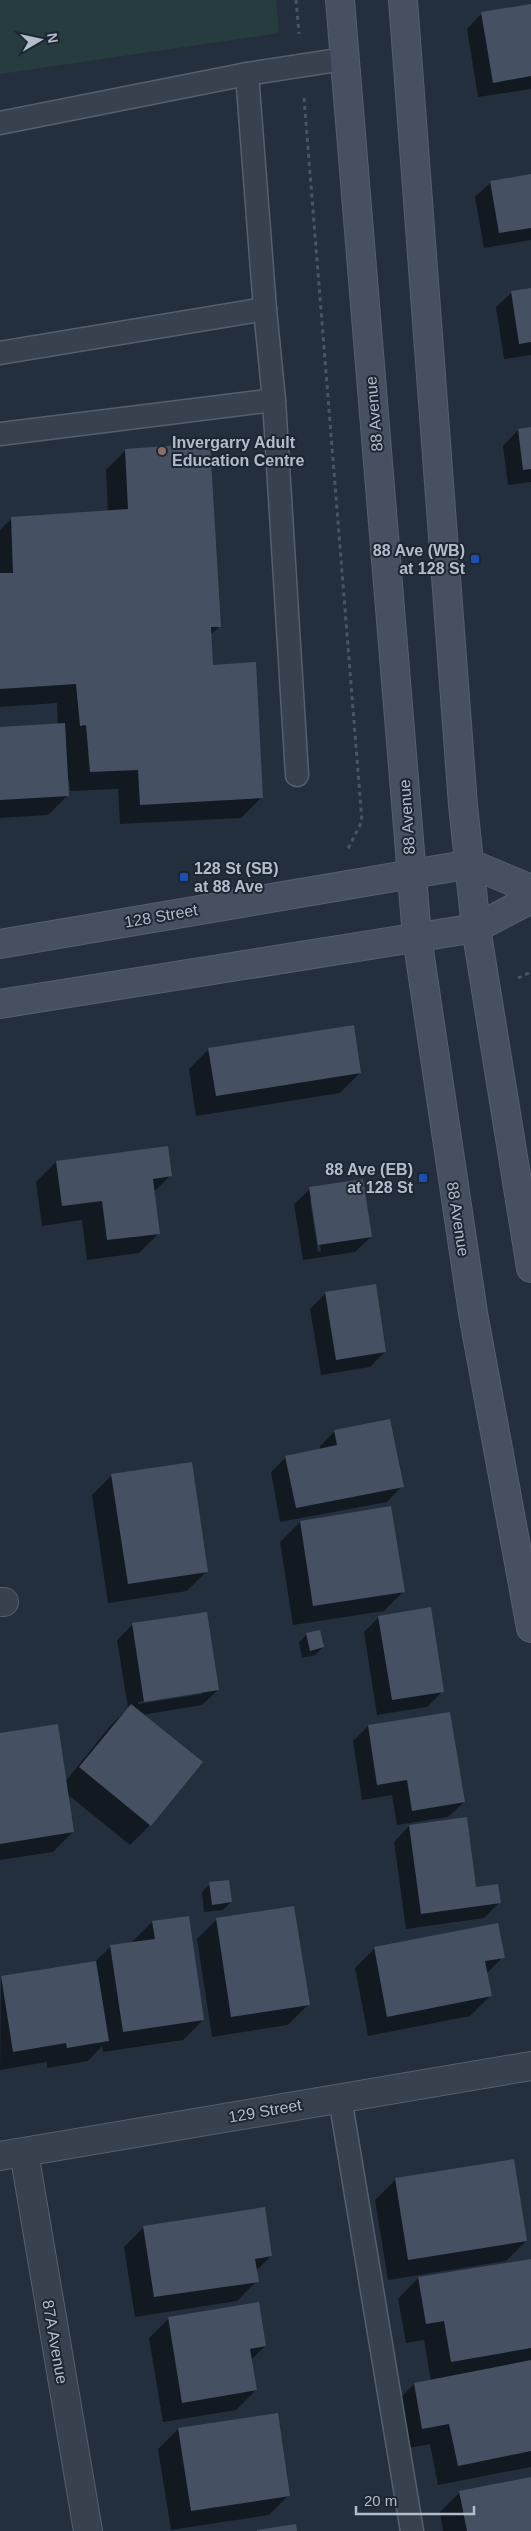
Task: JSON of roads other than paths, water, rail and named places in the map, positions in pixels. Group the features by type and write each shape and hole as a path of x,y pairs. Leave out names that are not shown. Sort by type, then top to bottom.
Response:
{"main road":[{"name":"88 Avenue","path":"340,0 416,937 473,1313 531,1628"},
{"path":"403,0 453,684 476,928 531,1268"},
{"path":"471,864 531,889"},
{"name":"128 Street","path":"0,944 471,864"},
{"path":"0,1004 476,928 531,898"}],"street":[{"name":"129 Street","path":"12,2154 531,2066"},
{"name":"87A Avenue","path":"12,2154 88,2531"}],"lane":[{"path":"0,123 247,74 344,59"},
{"path":"247,74 274,400 297,775"},
{"path":"0,353 265,309"},
{"path":"0,434 274,400"},
{"path":"340,2098 412,2531"}],"place":[{"name":"Invergarry Adult Education Centre","path":"162,451"},
{"name":"88 Ave (WB) at 128 St","path":"475,559"},
{"name":"128 St (SB) at 88 Ave","path":"184,877"},
{"name":"88 Ave (EB) at 128 St","path":"423,1178"}]}
